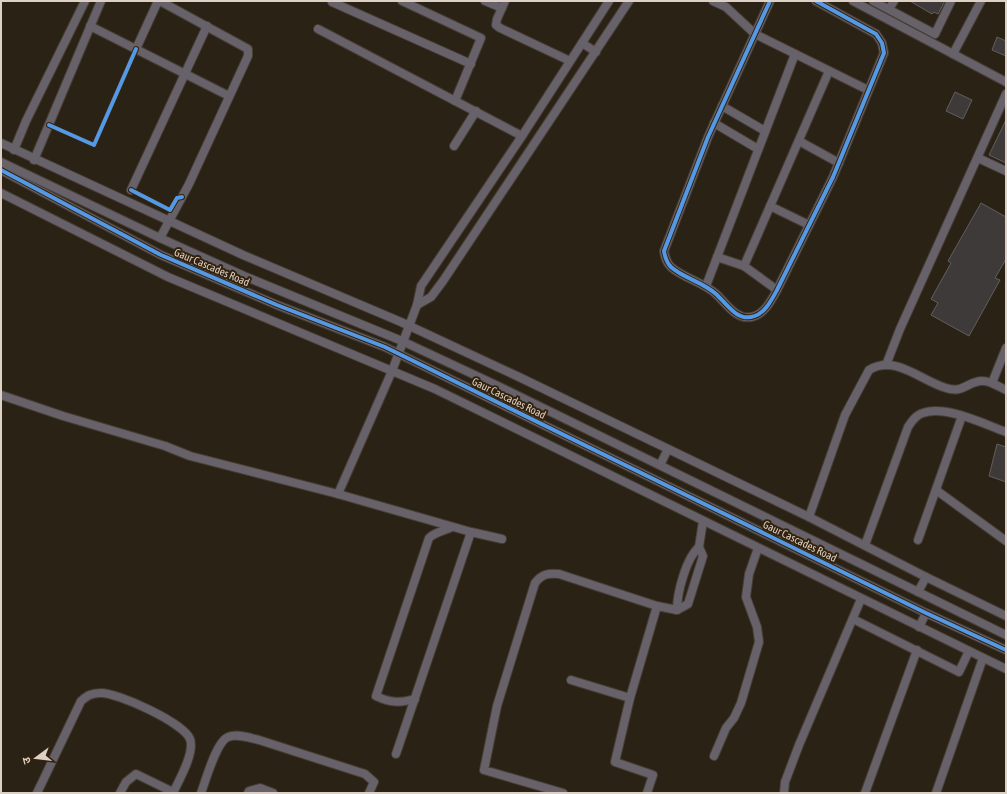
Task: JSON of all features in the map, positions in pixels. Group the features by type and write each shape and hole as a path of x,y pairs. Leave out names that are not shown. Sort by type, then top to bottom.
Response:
{"street":[{"path":"14,150 26,121 85,1"},
{"path":"34,160 101,1"},
{"path":"136,49 159,1 248,49 248,56 189,184 170,222 160,238"},
{"path":"402,1 478,35 481,38 481,42 455,101"},
{"path":"485,1 503,4 496,19 496,25 500,28 570,61"},
{"path":"338,494 392,371 408,325 417,305 421,286 522,136 609,1"},
{"path":"417,305 431,297 443,281 629,1"},
{"path":"713,1 726,7 755,34 868,90"},
{"path":"770,1 714,123 664,251 665,260 672,268 706,286 738,315 749,318 759,315 770,304 778,290 839,163 884,53 882,43 876,34 816,1"},
{"path":"854,1 1006,82"},
{"path":"874,1 935,34 951,1"},
{"path":"889,10 894,1"},
{"path":"953,54 981,1"},
{"path":"332,2 471,64"},
{"path":"90,26 186,73 229,96"},
{"path":"131,190 207,26"},
{"path":"318,29 522,136"},
{"path":"582,43 596,52"},
{"path":"706,286 795,54"},
{"path":"744,266 829,71"},
{"path":"886,365 900,329 1005,99"},
{"path":"722,106 765,131"},
{"path":"454,146 476,112"},
{"path":"714,123 758,149"},
{"path":"799,141 839,163"},
{"path":"1,143 34,160 243,255 408,325 809,517 1006,616"},
{"path":"978,158 1006,172"},
{"name":"Gaur Cascades Road","path":"1,162 160,238 244,276 402,341 660,465 1006,635"},
{"name":"Gaur Cascades Road","path":"1,170 161,255 277,305 398,354 926,613 1006,650"},
{"path":"1,194 168,277 462,402 1006,669"},
{"path":"770,206 809,225"},
{"path":"717,257 744,266 778,290"},
{"path":"992,383 1006,348"},
{"path":"809,517 839,431 862,381 869,370 876,365 900,367 940,386 954,390 962,389 977,382 992,383 1006,390"},
{"path":"1,395 63,416 165,446 190,456 338,494 452,527 502,539"},
{"path":"865,545 908,427 914,418 922,413 943,411 962,416 1006,432"},
{"path":"918,540 962,416"},
{"path":"660,465 668,449"},
{"path":"936,490 1006,541"},
{"name":"Gaur Cascades Road","path":"764,534 771,520"},
{"path":"563,793 484,770 497,706 535,583 540,576 547,573 559,574 657,606 677,610 688,604 703,556 699,547 703,521"},
{"path":"415,699 399,703 386,701 376,696 429,538 434,534 452,527"},
{"path":"396,754 471,532"},
{"path":"677,610 677,597 692,552 699,547"},
{"path":"714,756 726,728 734,718 741,703 758,642 757,626 746,597 749,574 758,548"},
{"path":"918,592 926,577"},
{"path":"784,793 785,782 799,745 861,599"},
{"path":"647,793 653,775 615,762 630,698 657,606"},
{"path":"919,627 926,613"},
{"path":"853,619 959,672 969,651"},
{"path":"865,793 917,650"},
{"path":"936,793 983,658"},
{"path":"571,680 630,698"},
{"path":"37,793 81,701 89,694 101,692 116,696 168,718 183,729 190,739 191,749 185,768 173,792 136,774 126,782 120,793"},
{"path":"201,793 219,745 228,737 241,736 259,740 365,774 374,782 369,793"},
{"path":"248,793 249,791 260,788 273,793"}],"building":[{"path":"910,1 945,1 938,14 934,12 932,14"},
{"path":"997,37 1006,41 1006,56 992,50"},
{"path":"955,92 972,100 963,119 946,111"},
{"path":"1006,120 1006,163 989,155"},
{"path":"981,203 1006,217 1006,259 995,278 1000,280 969,336 931,315 938,303 931,299 951,263 948,261"},
{"path":"997,444 1006,447 1006,482 989,476"}],"cycle path":[{"path":"770,1 708,137 664,251 665,257 671,267 711,290 732,310 741,316 746,317 756,316 760,313 770,303 777,290 833,177 884,53 882,43 876,34 816,1"},
{"path":"49,125 94,145 136,49"},
{"path":"1,170 161,255 277,305 385,347 926,613 1006,650"},
{"path":"131,190 170,210 177,198 182,197"}]}
